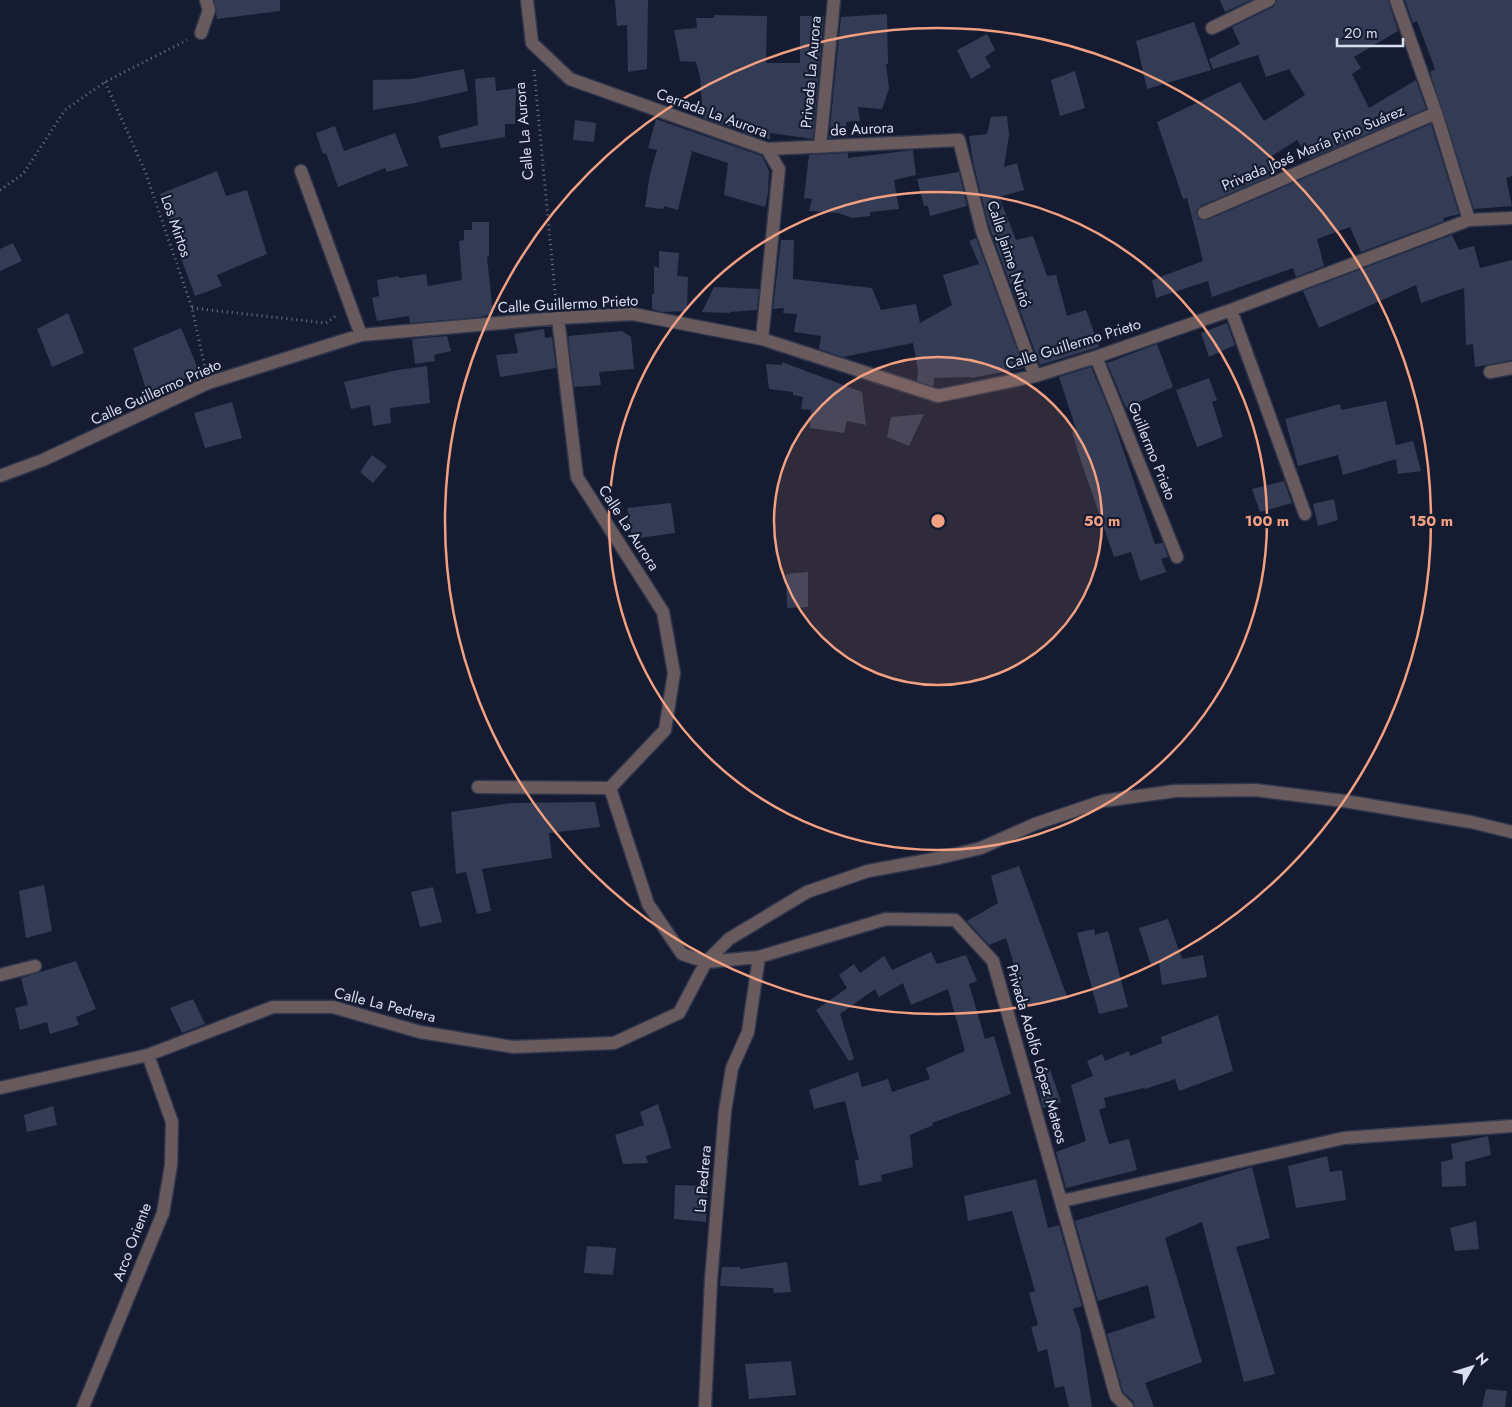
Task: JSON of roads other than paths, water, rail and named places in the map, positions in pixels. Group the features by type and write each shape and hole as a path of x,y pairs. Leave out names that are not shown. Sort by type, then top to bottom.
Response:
{"street":[{"path":"201,33 208,10 206,0"},
{"name":"Cerrada La Aurora","path":"527,0 532,43 570,79 767,149 779,169 762,339"},
{"name":"Privada La Aurora","path":"820,147 834,0"},
{"path":"1212,28 1269,0"},
{"path":"1396,0 1436,113 1469,220"},
{"name":"Privada José María Pino Suárez","path":"1204,212 1436,113"},
{"name":"de Aurora","path":"767,149 959,140"},
{"name":"Calle Jaime Nuñó","path":"959,140 982,231 1035,376"},
{"path":"301,171 361,335"},
{"name":"Calle Guillermo Prieto","path":"0,476 43,460 208,383 361,335 558,318 633,314 762,339 938,396 1035,376 1096,357 1231,310 1469,220 1512,218"},
{"path":"1231,310 1305,514"},
{"name":"Calle La Aurora","path":"558,318 577,477 663,612 674,673 665,730 610,788"},
{"name":"Guillermo Prieto","path":"1096,357 1177,557"},
{"path":"1490,372 1512,368"},
{"path":"478,787 610,788 648,904 682,954 706,962 760,957"},
{"name":"Calle La Pedrera","path":"0,1088 148,1055 273,1007 334,1007 420,1032 514,1047 614,1043 679,1013 706,962 729,939 807,892 868,872 981,848 1035,824 1104,801 1175,791 1255,790 1344,801 1471,822 1512,832"},
{"name":"Privada Adolfo López Mateos","path":"760,957 886,919 955,920 993,961 1116,1396 1127,1407"},
{"name":"La Pedrera","path":"705,1407 711,1280 725,1111 732,1068 748,1032 760,957"},
{"path":"0,975 35,966"},
{"name":"Arco Oriente","path":"83,1407 163,1213 171,1166 172,1122 148,1055"},
{"path":"1062,1201 1344,1138 1512,1126"}]}
